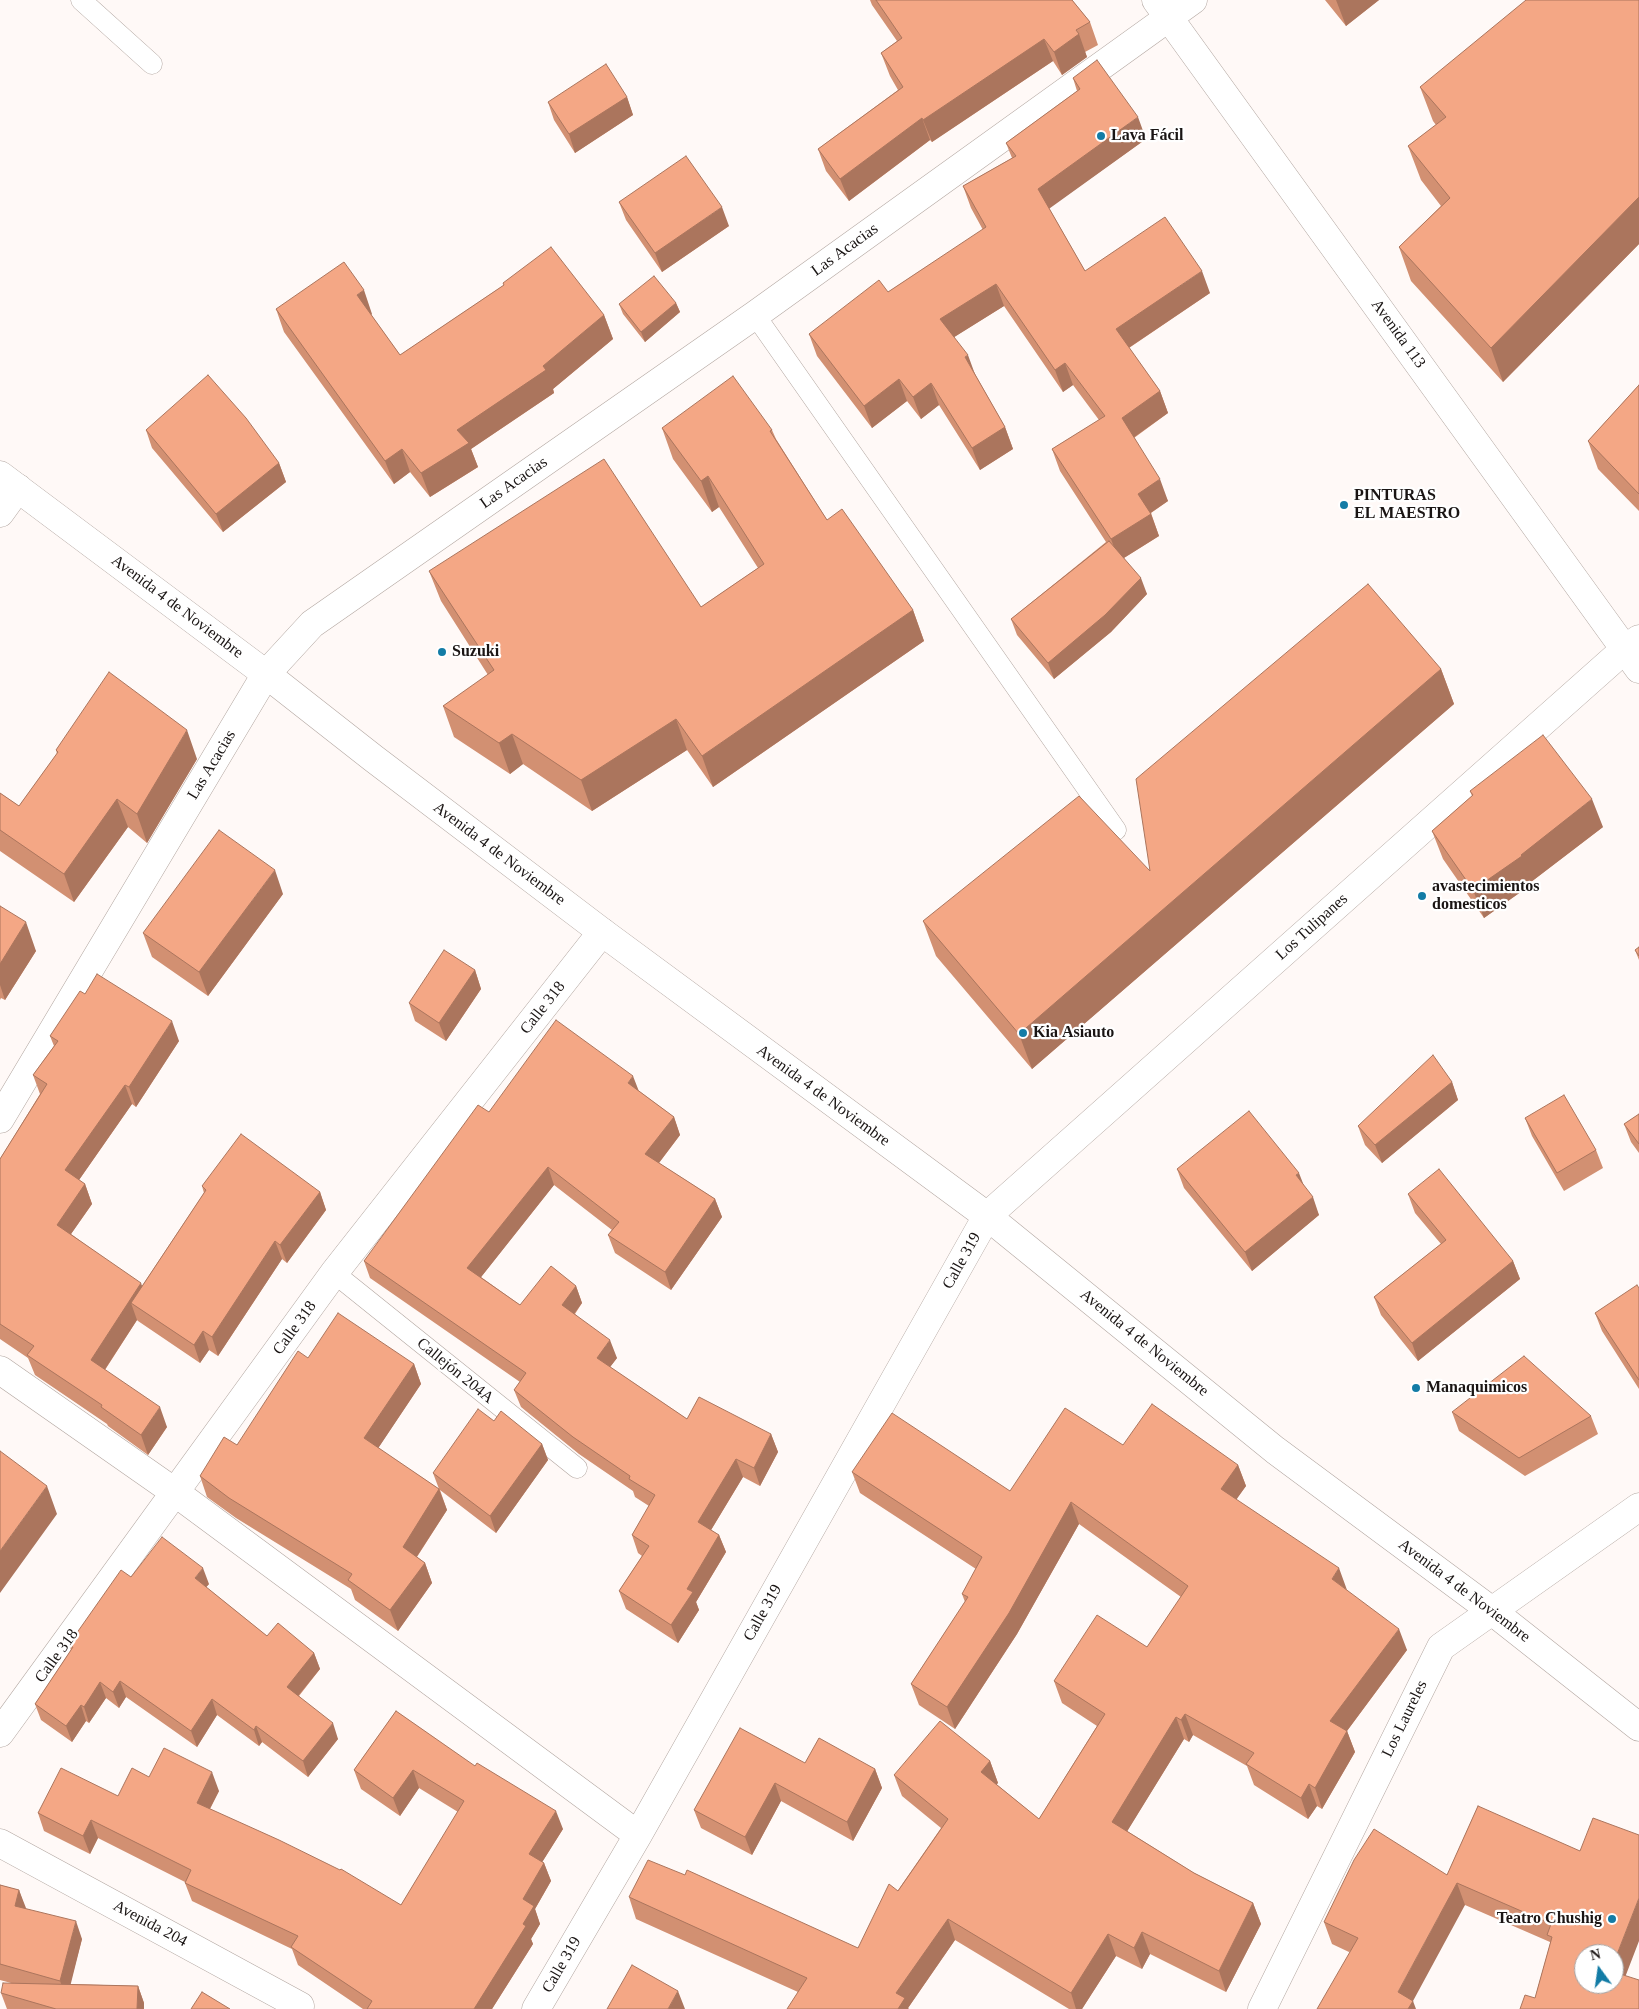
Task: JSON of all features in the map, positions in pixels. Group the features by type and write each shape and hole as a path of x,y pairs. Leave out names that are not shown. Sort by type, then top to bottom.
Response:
{"street":[{"name":"Las Acacias","path":"0,1119 266,674 312,624 755,315 1163,8 1193,0"},
{"name":"Avenida 113","path":"1163,8 1634,652"},
{"name":"Avenida 4 de Noviembre","path":"9,482 266,674 372,758 602,932 987,1216 1275,1450 1492,1611 1639,1727"},
{"path":"0,513 9,482"},
{"name":"Los Tulipanes","path":"987,1216 1634,652"},
{"name":"Calle 318","path":"0,1733 334,1273 602,932"},
{"name":"Calle 319","path":"536,2009 638,1835 987,1216"},
{"path":"0,1370 176,1493 638,1835"},
{"name":"Los Laureles","path":"1262,2009 1441,1647 1639,1507"},
{"name":"Avenida 204","path":"0,1843 300,2006"}],"lane":[{"path":"81,0 152,64"},
{"path":"755,315 1116,830"},
{"name":"Callejón 204A","path":"334,1273 577,1468"}],"building":[{"path":"876,0 1072,0 1090,22 1076,30 1079,34 1054,52 1044,39 923,120 922,118 840,179 818,149 903,87 881,53 902,38"},
{"path":"1526,0 1639,0 1639,197 1491,348 1399,247 1450,198 1408,146 1446,117 1420,87"},
{"path":"1097,60 1138,117 1038,189 1085,271 1165,217 1202,271 1116,329 1160,391 1122,418 1160,479 1138,494 1151,514 1111,539 1052,449 1105,416 1065,363 1055,370 996,284 940,319 968,355 965,357 1005,427 972,448 931,383 913,397 899,379 864,406 809,334 879,280 888,292 986,227 963,186 1016,156 1006,143 1080,89 1073,78"},
{"path":"606,64 627,97 569,134 548,102"},
{"path":"686,156 722,207 655,253 619,202"},
{"path":"551,247 604,315 543,366 546,370 457,430 469,443 421,473 402,449 385,461 276,309 344,262 364,290 357,295 400,355 504,285 503,283"},
{"path":"654,276 676,303 641,332 619,304"},
{"path":"208,375 246,418 279,463 216,514 146,430"},
{"path":"733,376 772,430 770,431 827,520 842,509 913,610 702,756 676,719 581,780 512,734 499,743 443,706 494,670 429,571 604,459 701,607 764,564 708,476 701,481 662,428"},
{"path":"1639,385 1639,494 1588,441"},
{"path":"1109,541 1141,578 1105,615 1048,663 1011,619"},
{"path":"1368,584 1441,669 1019,1034 923,921 1079,796 1150,871 1136,779"},
{"path":"109,672 187,730 137,814 117,799 64,874 0,830 0,793 19,806 58,752 56,750"},
{"path":"1543,735 1592,799 1522,856 1473,890 1432,831 1473,795 1470,791"},
{"path":"219,830 275,870 199,972 143,933"},
{"path":"0,906 26,922 0,964"},
{"path":"1639,947 1639,956 1635,950"},
{"path":"444,950 475,970 439,1023 409,1003"},
{"path":"97,974 172,1021 129,1087 125,1085 65,1170 85,1184 57,1225 141,1283 91,1360 160,1407 141,1435 101,1407 102,1405 27,1355 34,1346 0,1324 0,1159 47,1084 33,1075 58,1041 50,1036 80,991 85,994"},
{"path":"556,1020 633,1076 628,1083 674,1117 645,1154 715,1199 665,1272 608,1235 619,1222 548,1167 467,1268 520,1305 551,1266 576,1286 562,1305 610,1340 597,1358 687,1419 699,1397 771,1434 754,1468 736,1459 698,1522 719,1535 687,1589 693,1592 671,1625 619,1591 649,1546 632,1535 655,1495 629,1479 630,1476 573,1437 514,1390 526,1373 364,1261 478,1105 489,1112"},
{"path":"1433,1055 1452,1082 1375,1145 1358,1126"},
{"path":"1564,1095 1596,1150 1557,1173 1525,1118"},
{"path":"1249,1111 1299,1173 1296,1175 1313,1197 1245,1252 1177,1169"},
{"path":"1639,1114 1639,1144 1624,1124"},
{"path":"241,1134 320,1192 280,1245 275,1241 212,1337 203,1331 194,1345 131,1303 206,1190 202,1186"},
{"path":"1439,1169 1513,1261 1412,1343 1374,1297 1446,1240 1408,1194"},
{"path":"1637,1285 1639,1288 1639,1380 1595,1313"},
{"path":"338,1313 414,1364 364,1438 439,1489 403,1547 425,1563 390,1610 348,1580 352,1574 229,1498 200,1476 224,1437 237,1445 298,1351 308,1358"},
{"path":"1524,1356 1591,1416 1519,1458 1452,1412"},
{"path":"1152,1404 1238,1465 1221,1489 1339,1568 1332,1579 1399,1629 1330,1721 1347,1731 1315,1788 1309,1784 1301,1798 1246,1764 1254,1753 1185,1714 1181,1720 1176,1717 1112,1822 1194,1873 1253,1903 1219,1971 1142,1932 1134,1948 1108,1934 1071,1993 948,1919 896,1993 905,1998 898,2009 787,2009 807,1978 629,1897 648,1860 685,1875 687,1870 858,1948 889,1884 898,1891 948,1819 894,1775 940,1721 990,1761 981,1772 1039,1819 1105,1714 1054,1681 1097,1615 1147,1647 1188,1586 1071,1502 1009,1613 947,1707 911,1684 968,1597 962,1594 982,1557 852,1472 892,1413 1010,1491 1065,1408 1123,1445"},
{"path":"478,1409 494,1421 501,1411 542,1444 490,1516 433,1473"},
{"path":"0,1451 47,1486 0,1551"},
{"path":"162,1537 203,1568 195,1578 267,1636 278,1623 314,1653 287,1687 333,1723 303,1761 256,1726 254,1730 212,1699 191,1731 120,1681 113,1692 100,1682 84,1707 81,1705 66,1726 35,1704 73,1647 69,1644 121,1570 131,1577"},
{"path":"396,1711 475,1766 477,1763 556,1811 529,1854 544,1863 523,1899 534,1906 523,1924 526,1926 474,2009 367,2009 372,2001 291,1947 298,1936 185,1883 191,1870 91,1820 83,1836 38,1813 61,1768 118,1796 132,1768 149,1777 164,1748 212,1772 197,1803 341,1869 401,1905 464,1801 413,1770 393,1798 354,1770"},
{"path":"740,1728 805,1763 819,1738 875,1769 847,1822 775,1783 745,1837 694,1810"},
{"path":"1478,1806 1580,1851 1593,1818 1639,1835 1639,1898 1621,1944 1574,1944 1574,1994 1624,1994 1624,1975 1639,1980 1639,2009 1520,2009 1525,1995 1535,1998 1552,1937 1547,1935 1551,1924 1457,1883 1398,1992 1413,2001 1408,2009 1317,2009 1358,1938 1324,1922 1354,1860 1374,1829 1447,1875"},
{"path":"0,1885 19,1890 15,1906 76,1921 60,1981 0,1964"},
{"path":"632,1965 678,1991 668,2009 607,2009"},
{"path":"3,1983 138,1986 137,2009 56,2009 1,1993"},
{"path":"202,1992 230,2009 191,2009"}],"place":[{"name":"Lava Fácil","path":"1101,136"},
{"name":"PINTURAS EL MAESTRO","path":"1344,505"},
{"name":"Suzuki","path":"442,652"},
{"name":"avastecimientos domesticos","path":"1422,896"},
{"name":"Kia Asiauto","path":"1023,1033"},
{"name":"Manaquimicos","path":"1416,1388"},
{"name":"Teatro Chushig","path":"1612,1919"}]}
